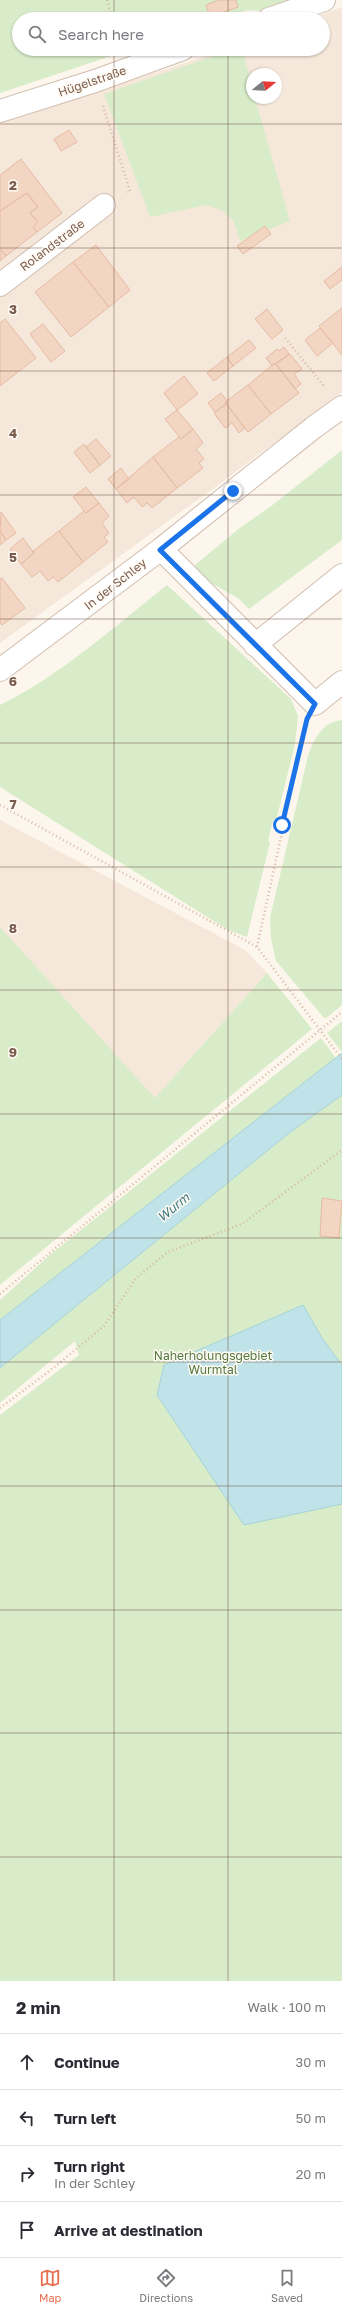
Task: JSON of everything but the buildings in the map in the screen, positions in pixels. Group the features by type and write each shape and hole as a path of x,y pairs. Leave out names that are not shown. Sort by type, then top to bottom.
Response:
{"street":[{"path":"289,12 324,0"},
{"name":"Hügelstraße","path":"0,111 95,81 164,56"},
{"name":"Rolandstraße","path":"0,285 104,205"},
{"name":"In der Schley","path":"0,670 160,550 342,408"},
{"path":"160,550 315,704 342,682"},
{"path":"255,645 342,575"}],"path":[{"path":"107,0 110,12"},
{"path":"95,81 130,191"},
{"path":"286,338 342,408"},
{"path":"257,947 307,719 315,704"},
{"path":"0,805 257,947 342,1059"},
{"path":"0,1294 319,1029 342,1012"},
{"path":"0,1408 52,1369 104,1326 136,1278 168,1252 242,1224 342,1150"}],"shaded area":[{"path":"342,7 342,392 214,488 0,643 0,124 206,56 330,56 330,12 329,12"},
{"path":"0,820 245,950 267,973 155,1098 0,1206"}],"green space":[{"path":"0,0 294,0 263,11 248,10 242,12 12,12 12,56 111,56 0,93"},
{"path":"214,56 244,56 247,68 246,104 257,104 290,221 240,241 233,220 223,211 207,205 150,217 104,94"},
{"path":"342,450 342,540 249,609 238,598 200,577 195,565 241,527 270,507"},
{"path":"167,585 291,699 298,716 295,744 276,821 273,820 268,841 270,842 247,937 228,930 0,787 0,705 23,693 66,665"},
{"path":"342,720 342,1005 325,1019 276,961 271,939 270,918 308,756 313,743 320,732 329,724"},
{"path":"0,927 155,1098 267,973 312,1029 0,1285"},
{"path":"342,1021 342,1052 327,1033"},
{"path":"321,1038 336,1058 0,1320 0,1300 51,1254"},
{"name":"Naherholungsgebiet Wurmtal","path":"342,1095 342,1981 0,1981 0,1415 79,1355 75,1341 0,1403 0,1368 289,1133"}],"water":[{"name":"Wurm","path":"342,1053 342,1095 289,1133 0,1368 0,1320"},
{"path":"303,1305 322,1338 342,1365 342,1504 244,1525 157,1395 164,1365"}],"route":[{"path":"233,491 160,550 315,704 307,719 282,825"}]}
